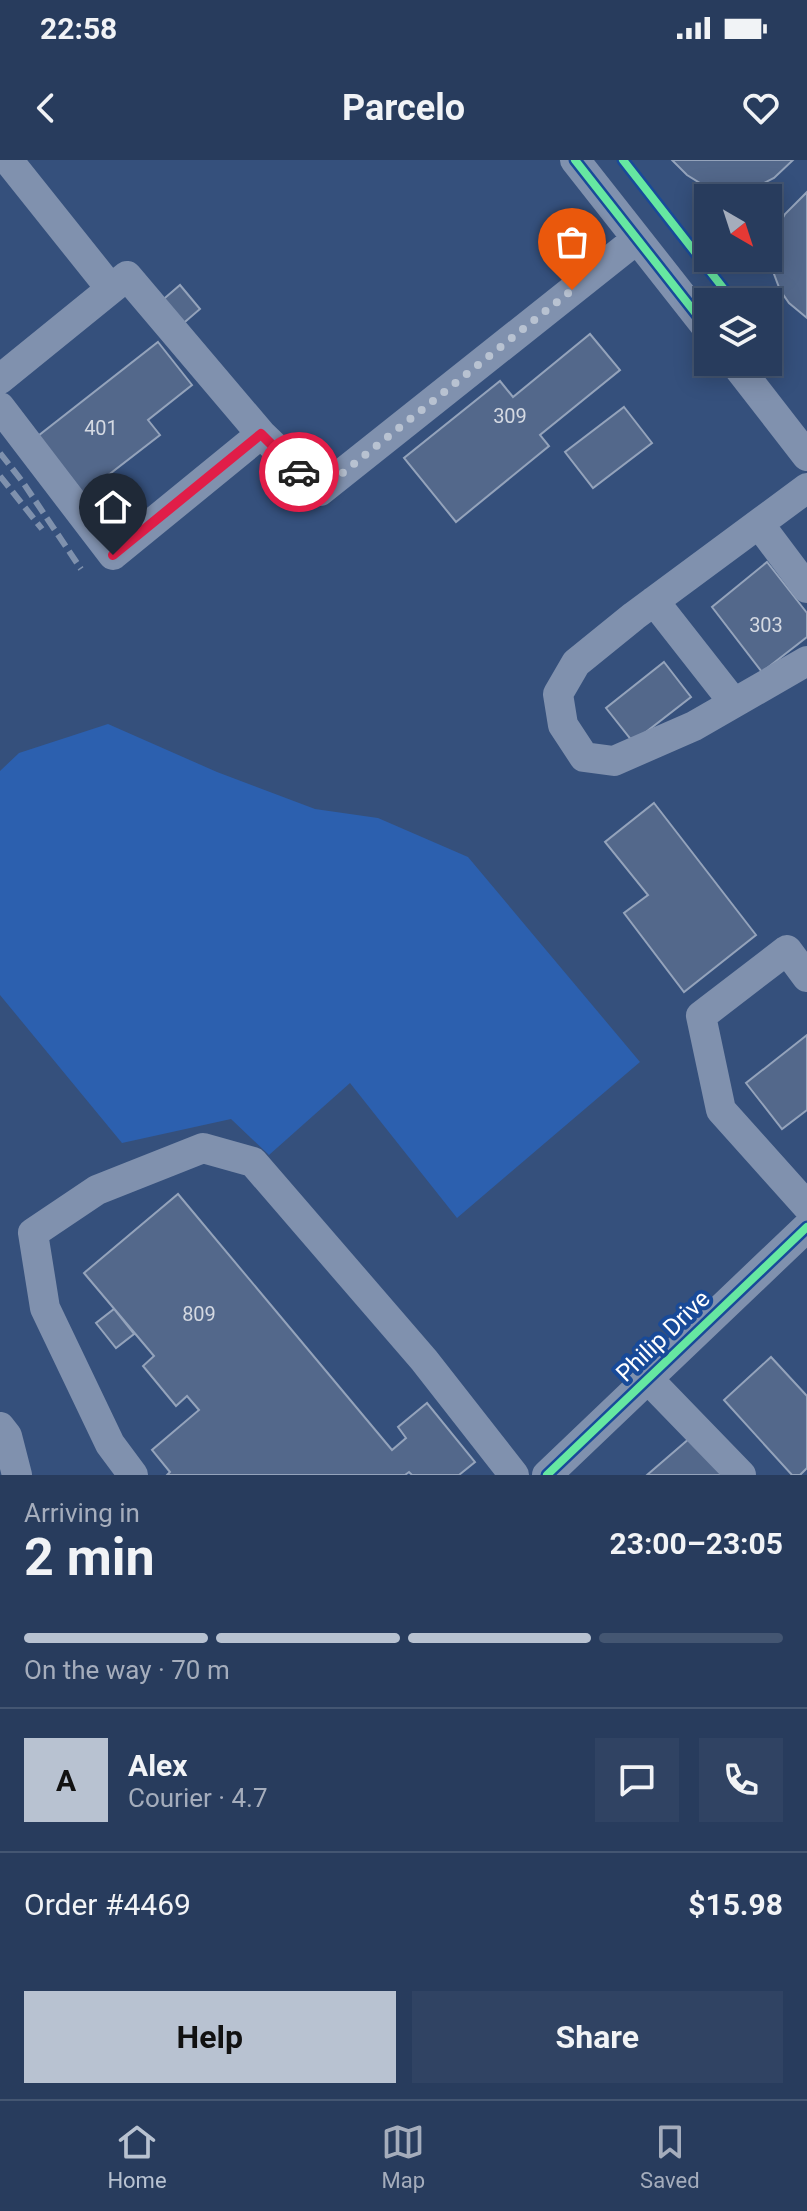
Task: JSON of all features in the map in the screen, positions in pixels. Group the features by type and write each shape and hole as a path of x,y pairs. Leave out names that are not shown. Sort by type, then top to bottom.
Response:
{"street":[{"path":"8,160 111,289"},
{"path":"575,160 694,311"},
{"path":"0,379 127,276 261,434 320,491 637,239"},
{"path":"745,376 807,456"},
{"path":"0,407 113,555 261,434"},
{"path":"807,488 576,663 558,694 563,725 584,757 614,761 694,726 807,661"},
{"path":"759,524 807,588"},
{"path":"654,601 734,703"},
{"path":"807,977 787,950 701,1016 721,1110 807,1206"},
{"path":"133,1475 110,1444 45,1308 33,1233 97,1190 203,1148 253,1162 424,1360 514,1475"},
{"name":"Philip Drive","path":"547,1475 807,1227"},
{"path":"648,1379 741,1475"},
{"path":"0,1427 7,1436 17,1475"}],"shaded area":[{"path":"108,724 217,772 315,809 378,818 468,857 640,1062 457,1218 350,1083 269,1155 231,1119 122,1143 0,995 0,771 19,753"}],"building":[{"path":"672,160 793,160 774,178 762,184 703,184 687,175"},
{"path":"807,192 807,318 789,303 774,274 782,272 782,219"},
{"path":"180,285 200,309 179,327 159,303"},
{"path":"590,334 620,370 540,435 549,446 456,522 404,458 500,381 513,397"},
{"path":"158,342 192,385 148,420 160,435 102,480 119,501 101,516 38,436"},
{"path":"624,407 652,443 593,488 565,452"},
{"path":"767,562 807,613 807,637 762,672 712,607"},
{"path":"664,662 691,697 633,742 606,708"},
{"path":"654,803 756,935 684,992 624,913 648,895 605,842"},
{"path":"807,1035 807,1110 782,1129 746,1083"},
{"path":"178,1194 392,1450 406,1438 398,1427 427,1403 475,1462 459,1475 412,1475 409,1472 405,1475 167,1475 170,1472 152,1450 199,1410 187,1396 176,1406 143,1366 154,1356 84,1273"},
{"path":"114,1309 134,1334 116,1348 96,1323"},
{"path":"771,1357 807,1396 807,1468 800,1475 792,1475 724,1400"},
{"path":"690,1438 722,1475 647,1475"}],"railway":[{"path":"0,453 81,569"},
{"path":"0,476 42,529"}],"cycle path":[{"path":"575,160 694,311"},
{"path":"623,160 723,288"},
{"path":"547,1475 807,1227"}],"way so far":[{"path":"299,472 320,491 572,290"}],"route":[{"path":"113,555 261,434 299,472"}]}
